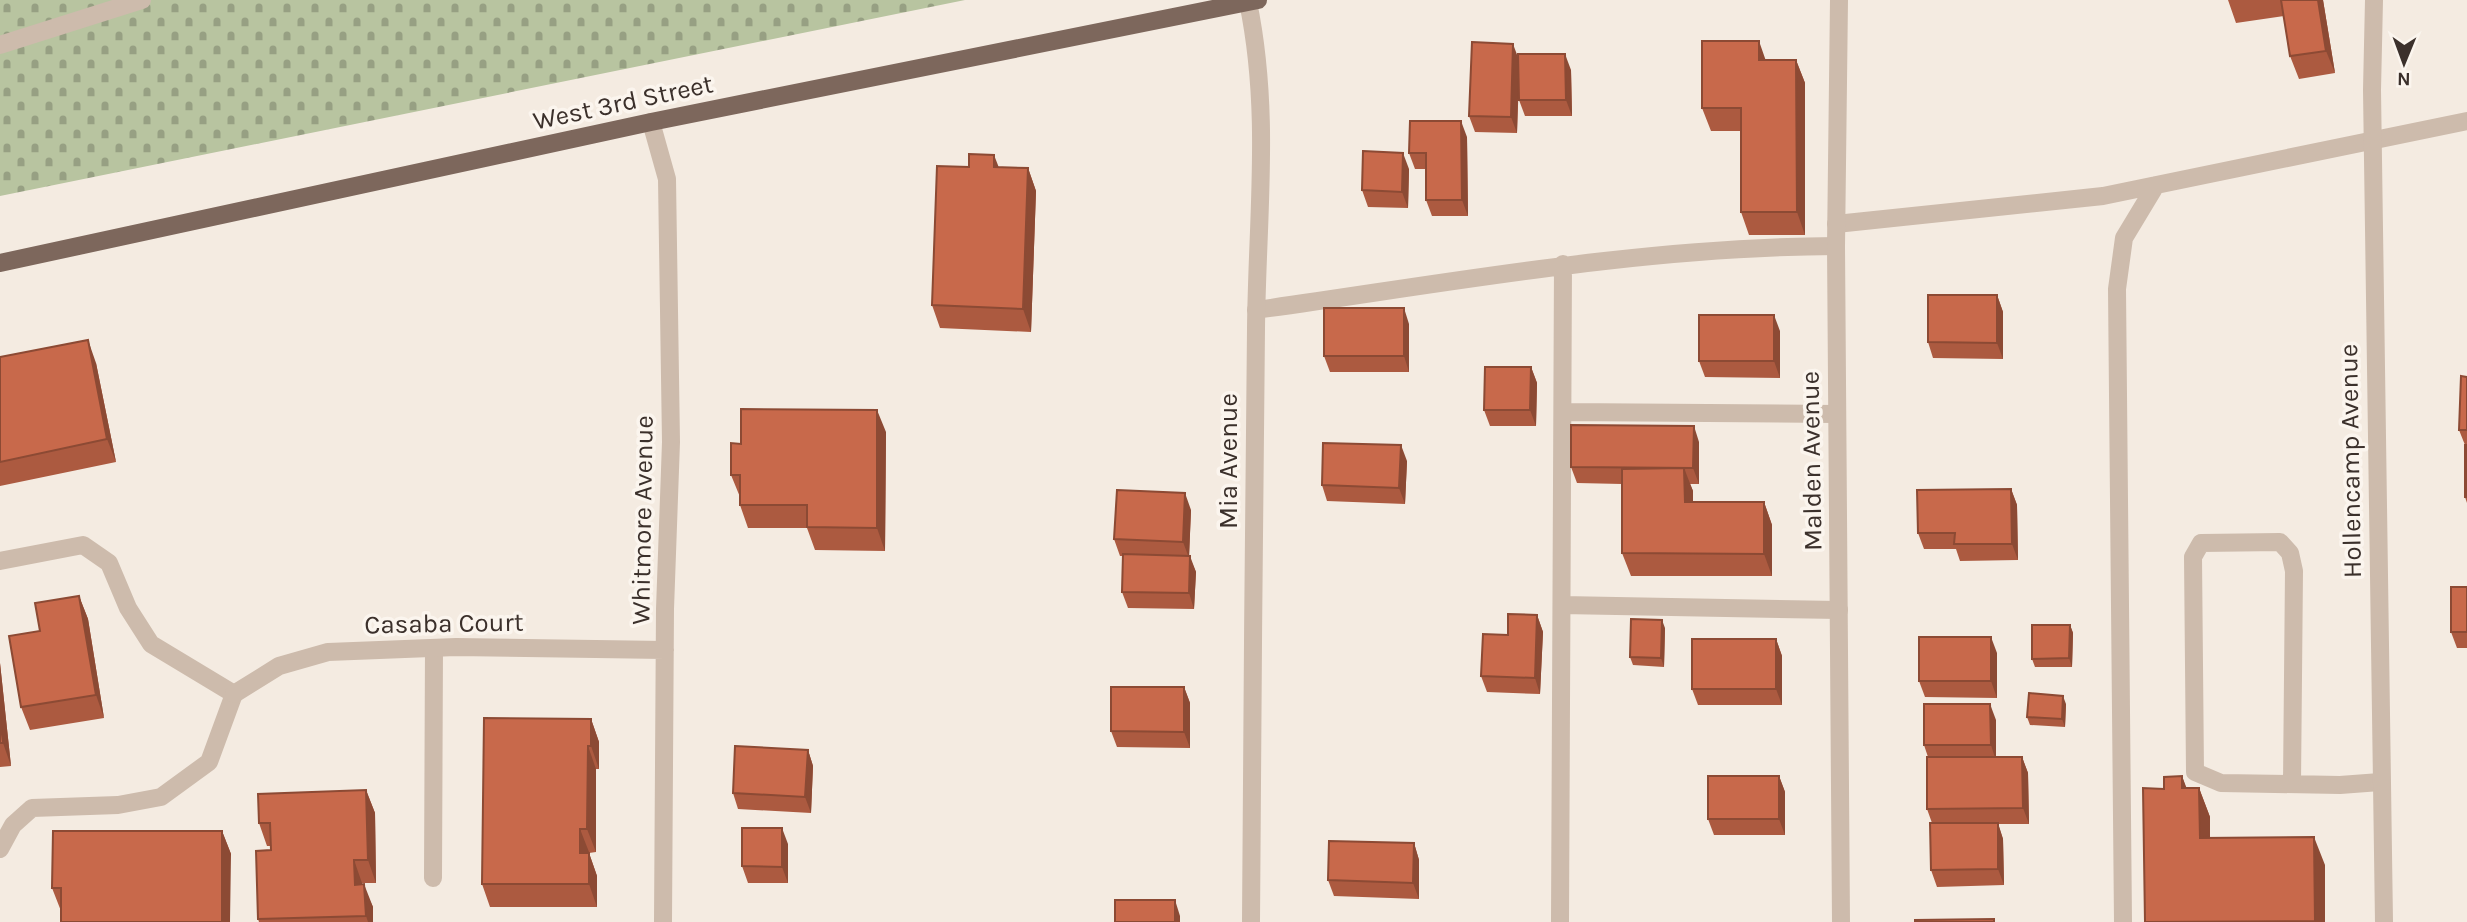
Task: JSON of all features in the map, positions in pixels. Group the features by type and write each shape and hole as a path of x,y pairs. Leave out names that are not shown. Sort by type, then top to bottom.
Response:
{"main road":[{"name":"West 3rd Street","path":"0,263 651,122 1253,1"}],"street":[{"path":"0,45 142,0"},
{"name":"Malden Avenue","path":"1839,0 1836,414 1841,922"},
{"name":"Hollencamp Avenue","path":"2374,0 2373,142 2384,922"},
{"name":"Mia Avenue","path":"1251,922 1256,310 1262,104 1253,1"},
{"path":"1836,224 2103,195 2467,121"},
{"name":"Whitmore Avenue","path":"651,122 667,179 671,442 665,650 663,922"},
{"path":"2123,922 2117,289 2124,238 2156,185"},
{"path":"1256,310 1563,264 1695,251 1836,246"},
{"path":"1560,922 1563,264"},
{"path":"1563,412 1836,414"},
{"path":"2292,783 2294,571 2290,553 2280,542 2202,543 2193,558 2195,772 2221,783 2340,785 2380,782"},
{"path":"0,561 83,545 109,563 128,608 151,644 234,694 209,762 161,797 118,805 32,808 13,825 0,849"},
{"path":"1562,605 1839,610"},
{"path":"433,878 434,648"},
{"name":"Casaba Court","path":"234,694 256,678 303,658 354,650 665,650"}],"green space":[{"path":"0,0 965,0 0,196"}],"building":[{"path":"2281,0 2318,0 2326,51 2290,56"},
{"path":"1702,41 1759,41 1759,60 1796,60 1797,212 1741,212 1741,108 1702,108"},
{"path":"1472,42 1513,44 1511,117 1469,116"},
{"path":"1518,54 1565,54 1566,100 1519,100"},
{"path":"1410,121 1461,121 1462,200 1426,200 1426,153 1409,153"},
{"path":"1363,151 1403,153 1402,192 1362,190"},
{"path":"969,154 994,155 994,167 1028,168 1023,309 932,305 937,166 969,167"},
{"path":"1928,295 1997,295 1997,343 1928,342"},
{"path":"1324,308 1404,308 1404,356 1324,356"},
{"path":"1699,315 1774,315 1774,361 1699,361"},
{"path":"88,340 107,439 0,462 0,357"},
{"path":"1485,367 1531,367 1530,410 1484,410"},
{"path":"2461,376 2467,377 2467,430 2459,430"},
{"path":"741,409 877,410 877,528 807,527 807,505 740,505 740,475 731,475 731,443 741,444"},
{"path":"1571,425 1694,426 1693,468 1571,467"},
{"path":"1323,443 1401,445 1399,488 1322,485"},
{"path":"2467,445 2467,497 2465,497"},
{"path":"1684,468 1685,502 1764,502 1764,554 1622,553 1622,469"},
{"path":"2011,489 2012,544 1954,544 1955,533 1918,533 1917,490"},
{"path":"1117,490 1185,493 1183,542 1114,539"},
{"path":"1123,554 1190,556 1189,593 1122,592"},
{"path":"2451,587 2467,587 2467,632 2451,632"},
{"path":"79,596 96,695 21,707 9,636 40,631 35,603"},
{"path":"1508,614 1537,615 1535,678 1481,676 1483,634 1508,635"},
{"path":"1631,619 1662,620 1661,658 1630,657"},
{"path":"2032,625 2070,625 2069,658 2032,659"},
{"path":"1919,637 1991,637 1991,681 1919,681"},
{"path":"1692,639 1776,639 1776,689 1692,689"},
{"path":"1111,687 1184,687 1184,732 1111,731"},
{"path":"2029,693 2063,696 2062,719 2027,717"},
{"path":"1924,704 1990,704 1991,745 1924,745"},
{"path":"0,717 3,743 0,743"},
{"path":"484,718 591,719 587,829 580,829 580,853 589,853 589,884 482,884"},
{"path":"735,746 808,750 805,797 733,793"},
{"path":"1927,757 2022,757 2023,808 1927,809"},
{"path":"1708,776 1779,776 1779,819 1708,819"},
{"path":"2182,776 2182,788 2199,788 2200,838 2314,837 2315,921 2145,922 2143,788 2164,789 2164,777"},
{"path":"366,790 368,860 354,860 355,885 364,884 366,916 258,919 256,851 271,850 270,823 259,823 258,794"},
{"path":"1930,823 1998,823 1998,869 1931,870"},
{"path":"742,828 782,828 782,867 742,866"},
{"path":"53,831 222,831 222,922 61,922 61,888 52,888"},
{"path":"1329,841 1414,843 1413,883 1328,880"},
{"path":"1115,900 1175,900 1175,922 1115,922"},
{"path":"1994,919 1994,922 1915,922 1915,920"}]}
